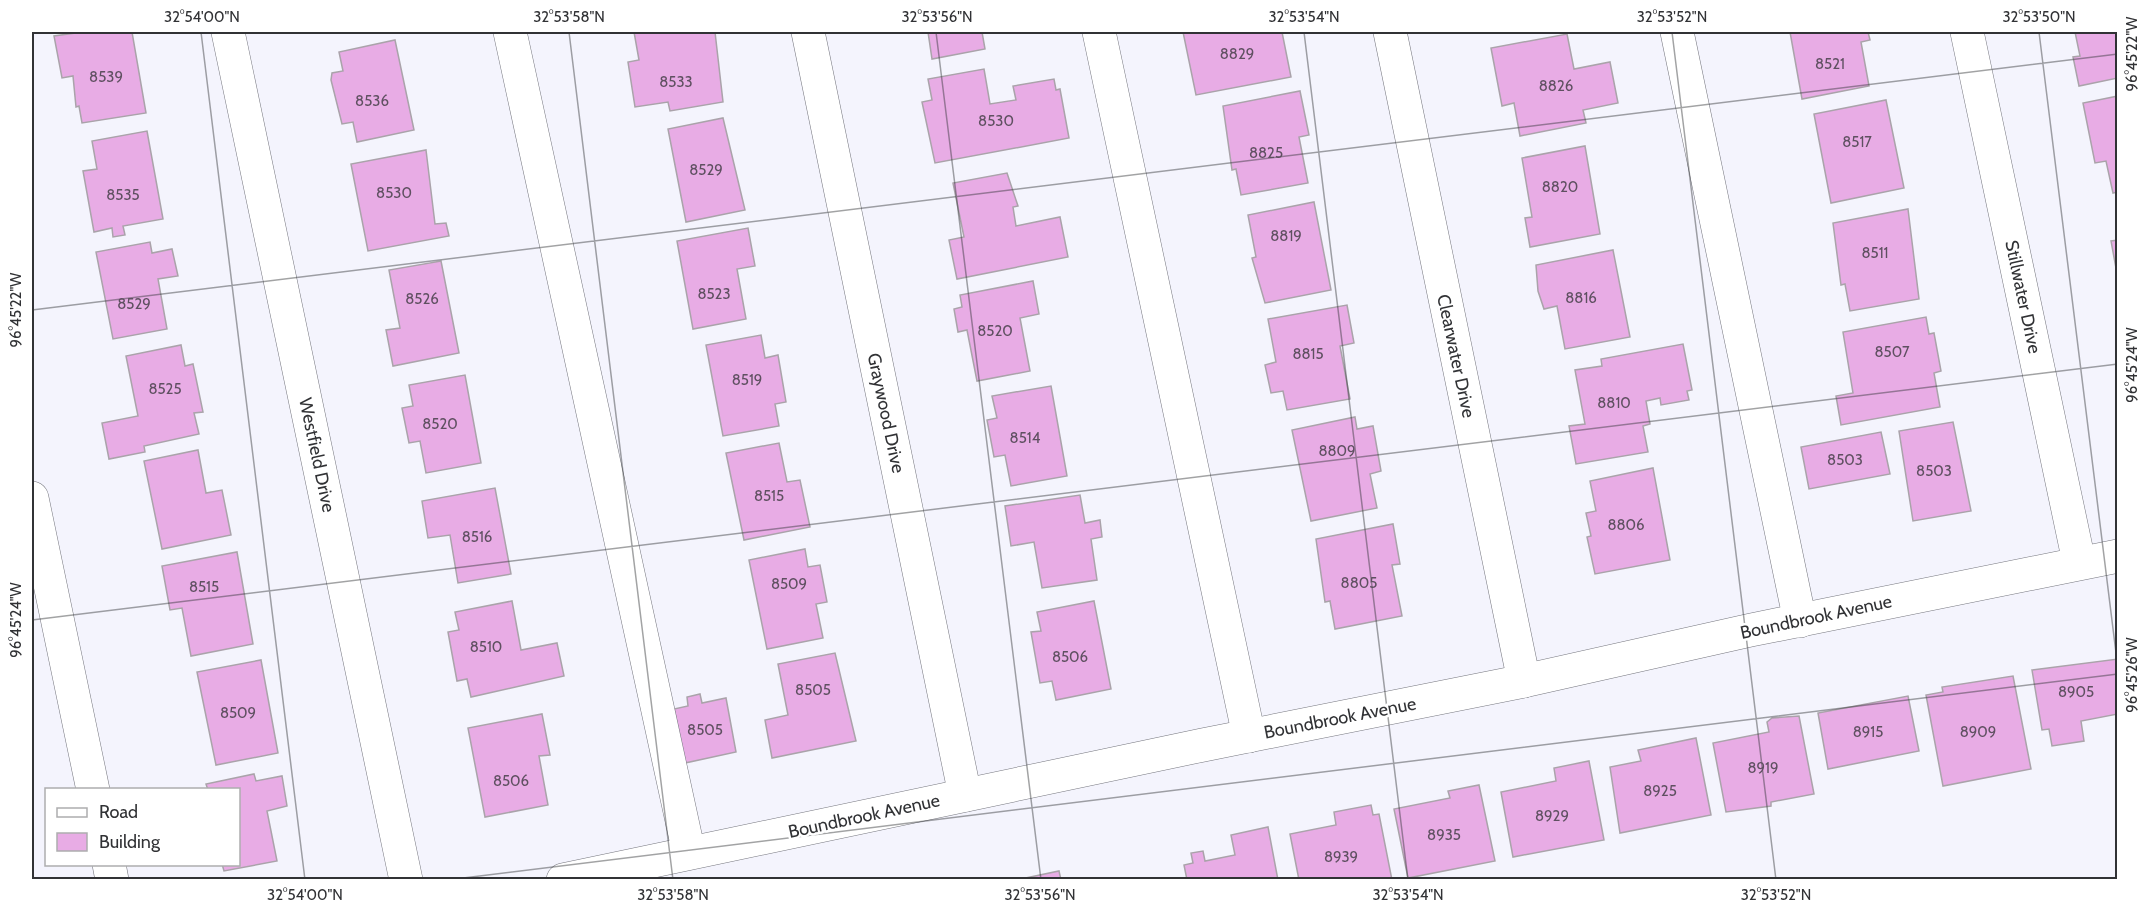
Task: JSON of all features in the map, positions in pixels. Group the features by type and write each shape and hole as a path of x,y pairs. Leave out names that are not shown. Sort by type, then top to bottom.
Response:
{"street":[{"name":"Westfield Drive","path":"228,32 405,879"},
{"path":"510,32 689,853"},
{"name":"Graywood Drive","path":"808,32 965,795"},
{"path":"1099,32 1249,736"},
{"name":"Clearwater Drive","path":"1390,32 1524,681"},
{"path":"1677,32 1800,621"},
{"name":"Stillwater Drive","path":"1967,32 2079,562"},
{"path":"32,498 93,788"},
{"name":"Boundbrook Avenue","path":"563,879 1524,681 2079,562 2118,556"}],"building":[{"path":"83,32 132,32 146,113 82,123 79,106 76,107 73,76 62,78 54,36"},
{"path":"634,32 715,32 723,102 670,111 668,102 635,107 628,62 639,60"},
{"path":"928,32 982,32 985,49 932,59"},
{"path":"1183,32 1282,32 1291,77 1196,95"},
{"path":"1790,32 1868,32 1870,40 1861,42 1869,86 1802,99"},
{"path":"2075,32 2118,32 2118,78 2079,86 2073,57 2080,56"},
{"path":"1567,34 1574,69 1610,62 1618,103 1583,110 1586,123 1520,136 1514,103 1502,106 1491,48"},
{"path":"395,40 414,130 357,142 353,122 342,124 331,80 332,73 343,71 339,52"},
{"path":"984,69 990,104 1016,100 1013,86 1054,79 1056,90 1060,89 1069,138 935,163 922,102 932,100 928,79"},
{"path":"1300,91 1309,135 1299,137 1308,183 1241,195 1236,169 1232,170 1223,106"},
{"path":"2118,96 2118,192 2113,193 2106,161 2095,163 2083,103"},
{"path":"1886,100 1904,188 1831,203 1814,114"},
{"path":"723,118 745,210 686,222 668,129"},
{"path":"147,131 163,219 123,226 125,235 113,237 112,228 94,232 83,171 97,169 92,141"},
{"path":"1585,146 1600,234 1530,247 1525,218 1532,217 1522,158"},
{"path":"426,150 435,224 446,223 449,236 368,251 351,164"},
{"path":"1007,173 1018,206 1013,207 1016,226 1060,217 1068,257 957,279 949,240 964,237 953,183"},
{"path":"1314,202 1331,290 1265,303 1252,258 1256,257 1248,215"},
{"path":"1908,209 1919,299 1850,311 1845,284 1841,285 1833,223"},
{"path":"748,228 755,266 737,269 746,319 693,329 677,241"},
{"path":"2118,240 2118,279 2111,241"},
{"path":"150,242 152,253 172,249 178,276 158,279 167,329 113,339 96,252"},
{"path":"1613,250 1630,337 1565,349 1557,306 1544,309 1538,291 1536,265"},
{"path":"441,261 459,353 393,366 386,330 400,328 389,270"},
{"path":"1033,281 1039,314 1020,318 1030,371 977,381 967,330 958,332 954,309 962,307 960,295"},
{"path":"1347,305 1354,343 1340,346 1350,399 1287,410 1283,391 1271,393 1265,365 1276,362 1268,319"},
{"path":"1926,317 1929,334 1934,333 1941,371 1934,373 1940,407 1841,425 1836,396 1853,393 1843,332"},
{"path":"761,335 765,358 778,355 786,402 775,404 779,426 723,436 706,345"},
{"path":"1683,344 1692,390 1687,391 1689,400 1661,405 1660,398 1646,401 1650,424 1643,426 1648,452 1576,464 1569,426 1585,424 1575,370 1602,366 1601,359"},
{"path":"181,345 185,366 193,364 203,412 194,413 199,434 144,446 145,452 109,459 102,423 138,416 126,356"},
{"path":"465,375 481,463 426,473 420,441 409,443 402,408 413,406 409,385"},
{"path":"1051,386 1067,476 1011,486 1005,455 994,457 987,420 997,418 992,396"},
{"path":"1355,417 1357,429 1373,426 1381,471 1370,474 1377,508 1311,521 1292,430"},
{"path":"1953,422 1971,511 1913,521 1899,431"},
{"path":"1881,432 1890,474 1809,489 1801,447"},
{"path":"779,443 787,482 800,480 810,527 744,540 726,453"},
{"path":"198,450 206,493 222,490 231,535 162,549 144,461"},
{"path":"1653,468 1670,560 1595,574 1587,537 1591,536 1586,513 1596,511 1590,481"},
{"path":"495,488 511,574 458,583 450,535 428,538 422,501"},
{"path":"1080,495 1085,523 1100,520 1102,537 1091,539 1097,580 1042,588 1034,542 1011,546 1005,506"},
{"path":"1393,524 1400,564 1392,565 1402,616 1335,629 1330,601 1325,602 1316,539"},
{"path":"805,549 808,567 820,565 827,602 816,604 823,638 767,649 749,560"},
{"path":"237,552 253,644 191,656 182,608 170,610 162,566"},
{"path":"512,601 521,650 557,643 564,676 471,697 467,679 457,681 448,632 459,630 455,612"},
{"path":"1094,601 1111,689 1056,700 1052,681 1040,683 1031,632 1041,631 1037,612"},
{"path":"835,653 856,741 772,758 765,720 788,715 778,664"},
{"path":"2118,659 2118,714 2081,721 2084,741 2052,746 2049,729 2042,730 2032,670"},
{"path":"261,660 278,753 216,765 197,672"},
{"path":"2013,676 2031,769 1943,786 1926,695 1943,692 1942,687"},
{"path":"700,694 702,703 726,698 736,752 685,763 674,709 688,706 687,697"},
{"path":"1908,696 1919,751 1828,769 1818,713"},
{"path":"542,714 550,755 539,756 548,805 485,817 468,728"},
{"path":"1799,716 1814,794 1771,802 1771,806 1726,812 1713,743 1769,732 1767,722 1772,718"},
{"path":"1696,738 1711,815 1620,833 1610,767 1641,761 1638,750"},
{"path":"1589,761 1604,840 1513,857 1501,792 1556,781 1554,768"},
{"path":"254,774 256,781 282,776 287,806 267,811 277,861 224,871 223,866 240,866 240,788 207,788 206,784"},
{"path":"1479,785 1495,861 1408,878 1394,809 1450,798 1448,791"},
{"path":"1371,805 1373,815 1379,814 1392,880 1299,880 1290,834 1336,825 1334,812"},
{"path":"1268,827 1278,880 1187,880 1184,865 1193,863 1191,853 1203,851 1205,861 1235,855 1231,835"},
{"path":"1059,871 1061,880 1016,880"}]}
